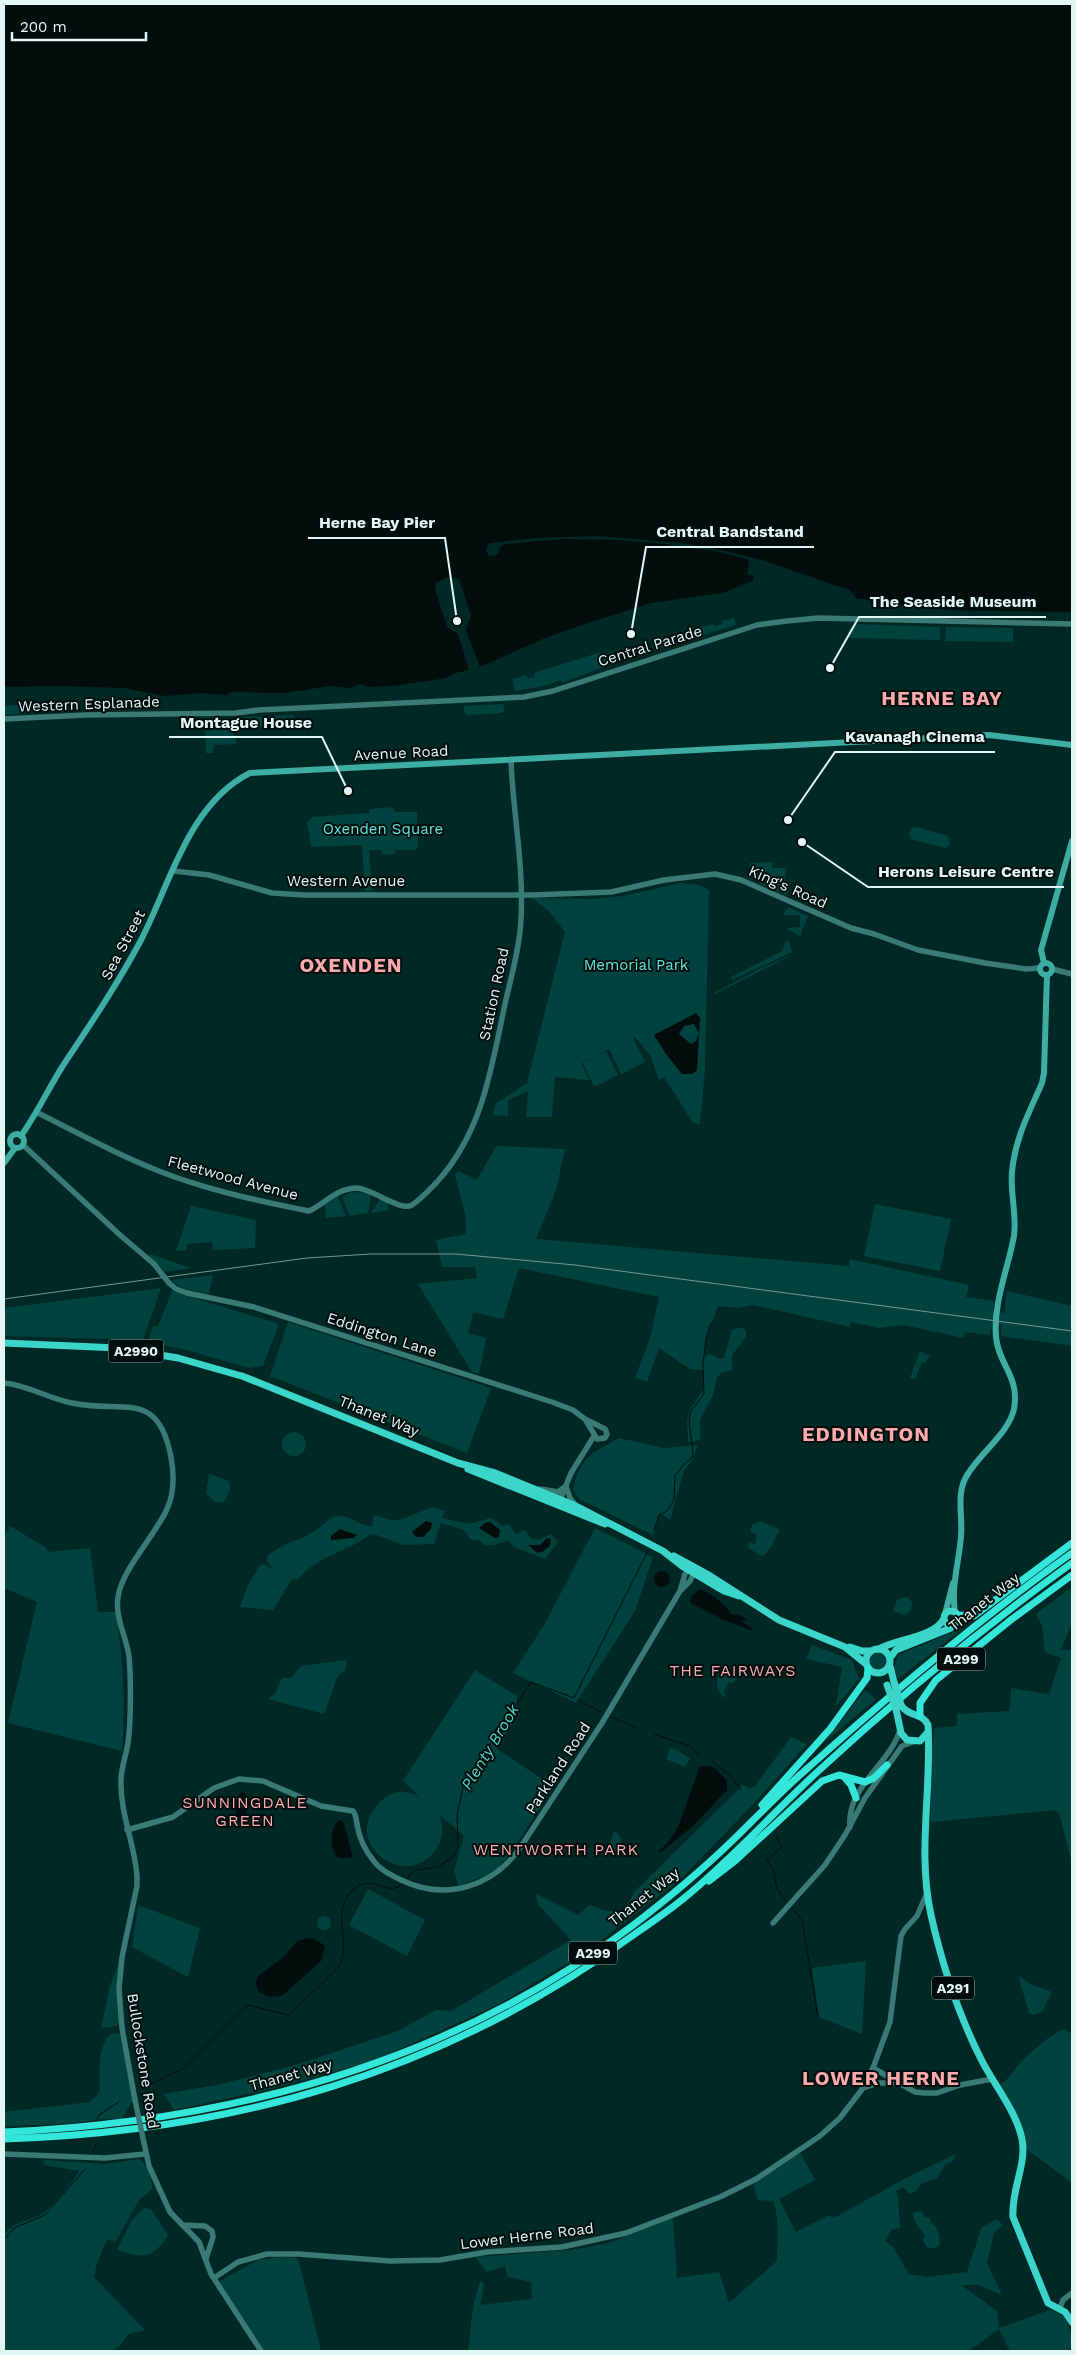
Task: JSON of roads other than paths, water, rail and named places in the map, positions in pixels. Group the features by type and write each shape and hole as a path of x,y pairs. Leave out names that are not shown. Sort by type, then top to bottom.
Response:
{"highway":[{"path":"956,1613 974,1616 1072,1543"},
{"name":"Thanet Way","path":"4,2132 100,2125 171,2116 308,2086 390,2059 475,2022 547,1983 631,1926 705,1865 809,1766 910,1680 983,1620 1072,1553"},
{"name":"Thanet Way","path":"4,2139 51,2138 120,2131 192,2120 280,2102 385,2070 466,2035 531,2002 584,1971 683,1900 885,1711 989,1624 1072,1563"},
{"name":"A299","path":"917,1715 920,1703 932,1684 1012,1619 1072,1576"},
{"path":"998,1638 1012,1619"},
{"name":"A299","path":"705,1865 830,1729 867,1678 867,1666"},
{"path":"843,1775 865,1782 874,1778 887,1766"},
{"path":"843,1775 851,1784 856,1798"},
{"name":"A299","path":"683,1900 735,1861 822,1781 833,1776 843,1775"}],"main road":[{"name":"Avenue Road","path":"250,773 989,735 1072,745"},
{"name":"Sea Street","path":"4,1163 15,1148 12,1136 16,1133 21,1136 66,1061 120,978 140,942 174,871 189,834 209,807 242,777 250,773"},
{"path":"1047,975 1042,974 1041,950 1072,841"},
{"path":"956,1577 945,1616 946,1622 952,1625 957,1621 956,1577 961,1539 963,1483 972,1467 1008,1422 1014,1406 1012,1379 997,1343 996,1326 1003,1280 1014,1230 1015,1214 1012,1173 1017,1140 1024,1119 1042,1083 1044,1073 1047,975 1052,969 1048,963 1042,966"},
{"path":"15,1148 23,1145 21,1136"},
{"name":"Thanet Way","path":"4,1343 81,1345 142,1352 188,1360 242,1376 265,1383 622,1529"},
{"name":"Thanet Way","path":"4,1348 27,1345"},
{"name":"Thanet Way","path":"462,1465 526,1486 559,1502 576,1506 666,1553 724,1591 739,1596 782,1621 845,1647 875,1650 932,1630 942,1623 945,1616"},
{"path":"945,1616 950,1611 956,1613"},
{"name":"Thanet Way","path":"890,1662 896,1650 932,1637 951,1628 952,1625"},
{"name":"Thanet Way","path":"845,1647 867,1666"},
{"path":"891,1684 867,1666 867,1657 875,1650 886,1652 890,1662 891,1684 899,1707 900,1728 903,1737 920,1745 927,1758"},
{"path":"877,1674 883,1672 890,1662"},
{"path":"899,1707 917,1715 927,1723 928,1732 924,1739 914,1742"},
{"name":"A291","path":"928,1732 927,1893 939,1947 972,2040 1019,2128 1023,2145 1022,2164 1012,2202 1013,2217 1048,2303 1060,2308 1072,2322"}],"street":[{"name":"Central Parade","path":"236,713 259,710 450,702 533,696 757,625 804,619 1072,624"},
{"name":"Western Esplanade","path":"4,719 86,715 236,713"},
{"name":"Station Road","path":"315,1208 331,1195 357,1188 366,1189 395,1204 409,1206 428,1191 443,1175 456,1157 478,1117 488,1082 520,930 521,895 511,760"},
{"name":"Western Avenue","path":"174,871 209,875 272,893 521,895"},
{"name":"King's Road","path":"521,895 611,892 664,880 715,874 740,880 851,928 918,950 985,964 1026,969 1042,966"},
{"path":"1052,969 1072,974"},
{"name":"Fleetwood Avenue","path":"36,1112 173,1177 298,1209 309,1211 315,1208"},
{"name":"Eddington Lane","path":"23,1145 154,1264 176,1289 245,1305 552,1402 573,1410 601,1427"},
{"name":"Bullockstone Road","path":"4,1384 22,1387 73,1404 128,1406 146,1411 155,1418 165,1434 171,1459 173,1484 167,1510 124,1581 118,1597 119,1623 128,1656 129,1670 129,1735 121,1779 123,1811 136,1861 137,1886 122,1957 119,1989 122,2028 145,2154 170,2212 197,2240 214,2278 261,2351"},
{"name":"Eddington Lane","path":"585,1419 594,1435"},
{"path":"559,1502 571,1473 594,1435 595,1430 601,1427 605,1429 607,1434 584,1452"},
{"path":"594,1435 601,1440"},
{"path":"526,1486 558,1492 566,1486"},
{"path":"566,1486 570,1498 576,1506"},
{"name":"Parkland Road","path":"127,1830 173,1816 214,1788 239,1779 251,1779 270,1784 322,1806 352,1810 356,1815 362,1841 373,1861 383,1871 409,1884 435,1890 456,1890 476,1885 497,1874 514,1857 602,1723 692,1569"},
{"path":"850,1827 849,1818 856,1798 865,1782 892,1746 900,1728"},
{"path":"773,1923 825,1865 850,1827 865,1798 903,1744 914,1742"},
{"name":"Lower Herne Road","path":"214,2278 238,2262 267,2254 298,2254 390,2260 440,2260 487,2252 562,2247 626,2233 720,2197 770,2170 820,2136 840,2118 863,2088 873,2068 890,2022 901,1936 917,1916 927,1893"},
{"path":"873,2068 915,2092 936,2092 960,2084 992,2079"},
{"path":"863,2088 879,2084 899,2083"},
{"path":"4,2154 81,2158 145,2154"},
{"path":"180,2224 208,2227 212,2231 213,2237 206,2260"},
{"path":"202,2226 196,2232 197,2240 204,2244 210,2242"},
{"path":"1060,2308 1063,2300 1072,2293"}],"waterway":[{"name":"Plenty Brook","path":"654,1530 659,1515 667,1511 674,1500 675,1476 684,1464 691,1459 693,1453 689,1421 691,1411 704,1394 703,1364 706,1338 711,1323"},
{"name":"Plenty Brook","path":"405,1880 415,1870 438,1867 453,1857 458,1847 457,1815 463,1787 531,1682 574,1698 648,1551"},
{"path":"578,1700 601,1712"},
{"path":"611,1717 637,1728"},
{"path":"654,1734 689,1746 699,1754"},
{"path":"709,1759 731,1776 741,1790"},
{"path":"776,1837 782,1847 767,1860 774,1872 777,1889 786,1901"},
{"name":"Plenty Brook","path":"147,2086 184,2068 247,2005 288,2015 340,1964 343,1955 342,1910 349,1894 364,1883 372,1883 391,1889 397,1888 403,1883"},
{"path":"791,1907 802,1920 818,2017"},
{"name":"Plenty Brook","path":"97,2119 100,2114 119,2102"},
{"name":"Plenty Brook","path":"93,2152 97,2143"},
{"name":"Plenty Brook","path":"4,2240 14,2228 45,2215 84,2170"}],"railway":[{"path":"4,1299 307,1258 371,1254 456,1254 575,1265 1072,1331"}],"place":[{"name":"Herne Bay Pier","path":"457,621"},
{"name":"Central Bandstand","path":"631,634"},
{"name":"The Seaside Museum","path":"830,668"},
{"name":"Montague House","path":"348,791"},
{"name":"Kavanagh Cinema","path":"788,820"},
{"name":"Herons Leisure Centre","path":"802,842"}],"district":[{"name":"HERNE BAY","path":"942,698"},
{"name":"OXENDEN","path":"351,965"},
{"name":"EDDINGTON","path":"866,1434"},
{"name":"THE FAIRWAYS","path":"733,1670"},
{"name":"SUNNINGDALE GREEN","path":"245,1811"},
{"name":"WENTWORTH PARK","path":"556,1849"},
{"name":"LOWER HERNE","path":"881,2078"}],"park label":[{"name":"Oxenden Square","path":"383,829"},
{"name":"Memorial Park","path":"636,965"}]}
